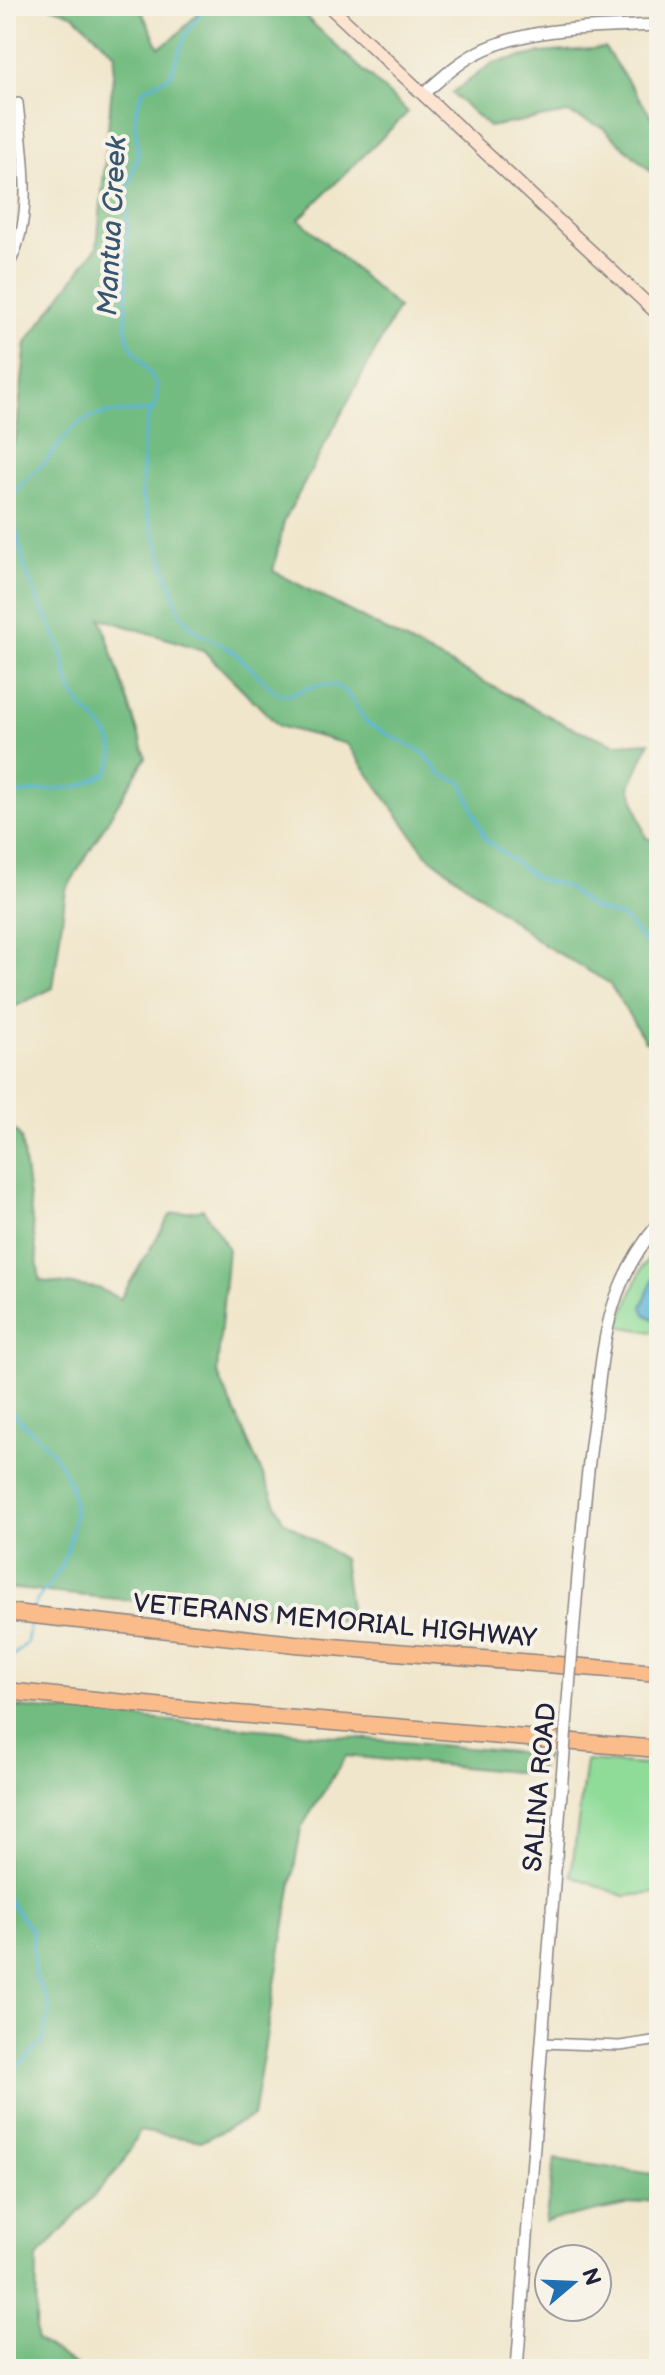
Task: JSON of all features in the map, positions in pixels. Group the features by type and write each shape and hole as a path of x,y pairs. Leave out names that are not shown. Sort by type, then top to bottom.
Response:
{"highway":[{"name":"VETERANS MEMORIAL HIGHWAY","path":"6,1612 295,1644 659,1673"},
{"path":"6,1691 74,1695 225,1713 659,1749"}],"main road":[{"path":"329,6 659,315"}],"street":[{"path":"423,94 474,54 508,41 587,29 659,25"},
{"path":"6,270 19,234 24,192 18,103"},
{"name":"SALINA ROAD","path":"517,2369 586,1474 605,1324 629,1264 659,1223"},
{"path":"543,2043 620,2046 659,2040"}],"green space":[{"path":"49,6 139,6 159,47 173,39 205,6 294,6 408,112 299,219 398,308 284,521 273,571 568,726 615,744 650,742 630,786 646,838 659,841 659,1044 645,1041 609,983 544,945 426,854 347,744 279,726 203,650 101,618 146,757 66,890 53,988 6,1011 6,454 16,438 26,343 97,247 115,54 74,15"},
{"path":"605,48 659,127 659,179 602,127 568,113 489,127 452,93 493,63 540,53"},
{"path":"6,1120 21,1138 40,1281 98,1288 120,1299 171,1214 203,1209 228,1248 217,1372 283,1520 343,1559 352,1622 6,1588"},
{"path":"659,1243 659,1333 618,1326 642,1268"},
{"path":"6,1706 547,1755 536,1774 346,1756 301,1828 253,2116 202,2141 139,2131 121,2166 37,2258 36,2340 81,2369 6,2369"},
{"path":"586,1761 659,1766 659,1893 624,1896 571,1875"},
{"path":"555,2159 659,2175 659,2198 545,2222"}],"water":[{"path":"659,1263 659,1322 645,1314 642,1307"}],"waterway":[{"path":"206,6 186,34 170,76 143,90 135,113 138,153 128,191 126,329 129,343 157,384 156,403 148,418 143,443 142,498 180,613 194,629 234,652 278,694 292,694 317,685 335,685 346,692 367,723 425,754 441,775 462,782 485,839 537,879 563,885 593,908 624,918 659,960"},
{"name":"Mantua Creek","path":"6,513 19,488 83,420 102,414 153,410"},
{"name":"Mantua Creek","path":"6,795 81,786 107,773 113,760 109,738 72,691 59,644 29,581 8,506"},
{"path":"6,544 6,618"},
{"name":"Mantua Creek","path":"6,920 9,939 6,962"},
{"name":"Mantua Creek","path":"6,1402 56,1457 73,1500 72,1531 62,1564 32,1611"},
{"name":"Mantua Creek","path":"6,1662 27,1643 30,1622"},
{"name":"Mantua Creek","path":"6,1897 32,1931 34,1973 50,2007 43,2042 24,2061 6,2072"}]}
